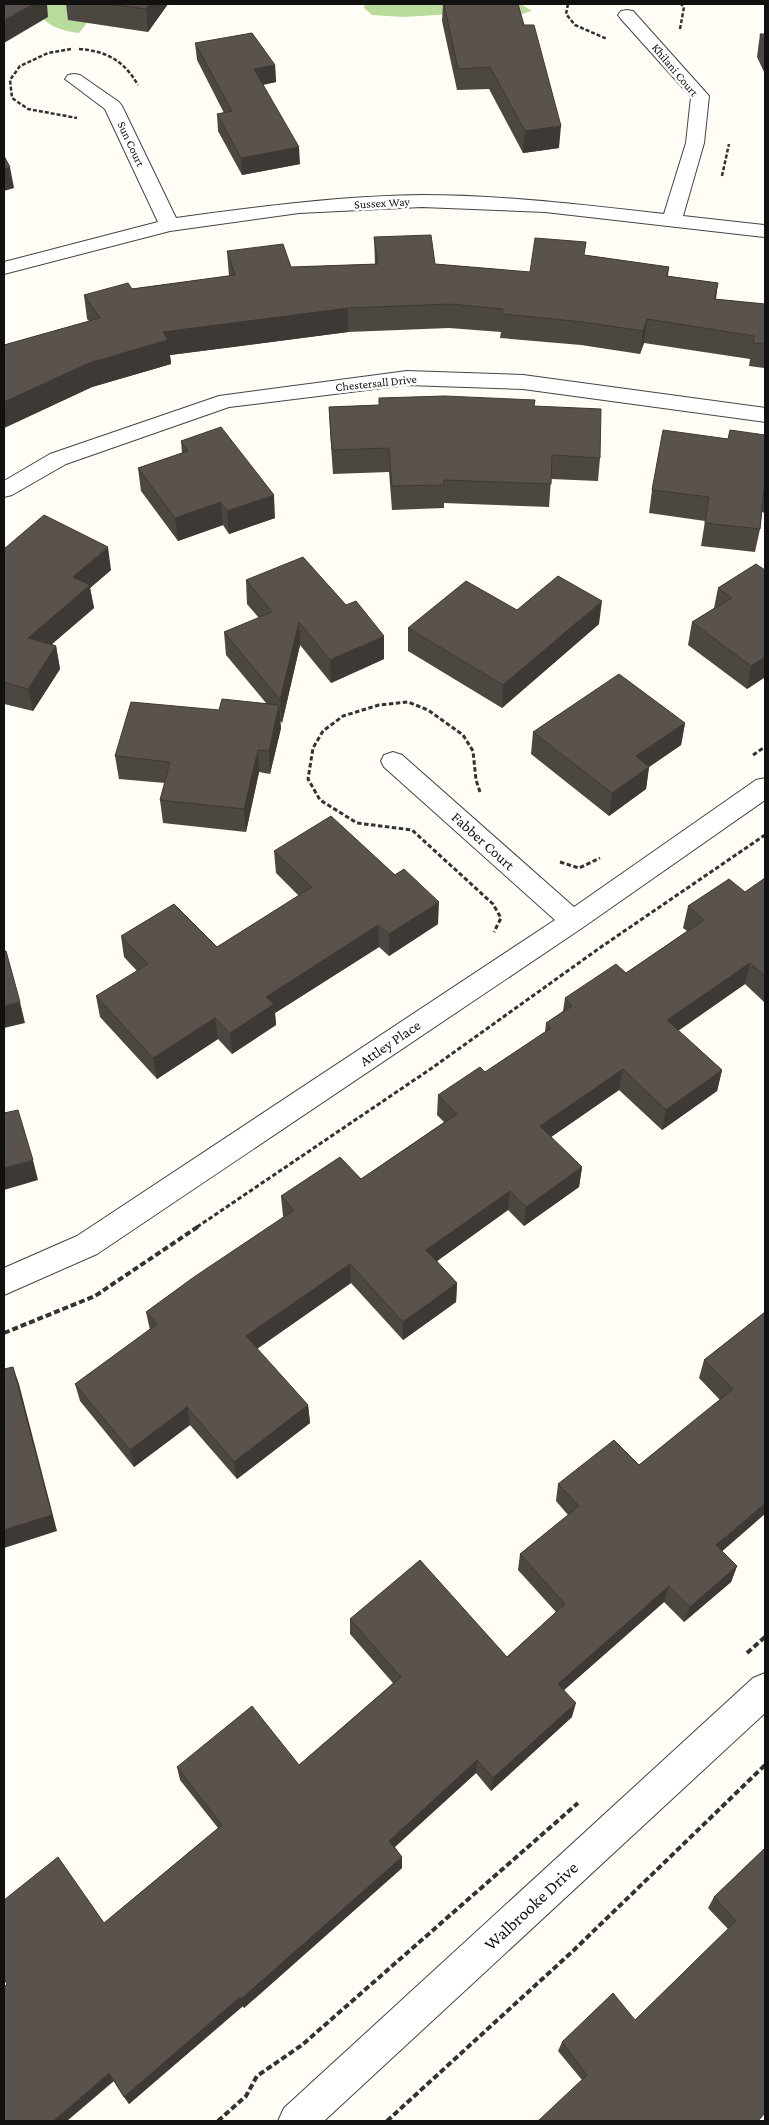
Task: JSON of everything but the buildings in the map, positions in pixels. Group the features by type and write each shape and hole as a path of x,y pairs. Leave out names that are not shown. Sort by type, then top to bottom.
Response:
{"street":[{"name":"Khilani Court","path":"627,15 700,96 694,143 672,221"},
{"name":"Sun Court","path":"74,79 113,106 168,225"},
{"name":"Sussex Way","path":"4,268 168,225 299,207 422,201 545,206 765,231"},
{"name":"Chestersall Drive","path":"4,490 58,459 226,401 406,378 524,382 765,415"},
{"name":"Fabber Court","path":"393,761 573,921"},
{"name":"Attley Place","path":"4,1282 87,1245 573,921 765,787"},
{"name":"Walbrooke Drive","path":"297,2121 765,1690"}],"path":[{"path":"568,4 566,14 575,25 612,41"},
{"path":"481,795 476,780 473,751 463,735 428,710 408,702 379,705 342,716 323,731 313,748 308,779 320,800 357,823 412,830 493,904 501,918 493,932"},
{"path":"746,760 765,746"},
{"path":"4,1333 95,1296 424,1073 601,947 765,835"},
{"path":"556,860 579,868 604,856"},
{"path":"743,1657 765,1637"},
{"path":"387,2121 574,1950 765,1765"},
{"path":"218,2121 246,2096 257,2076 302,2045 582,1800"}],"green space":[{"path":"32,4 71,4 87,23 79,33 57,28 41,17"},
{"path":"365,4 521,4 532,11 518,15 453,14 403,17 372,15 364,8"}]}
